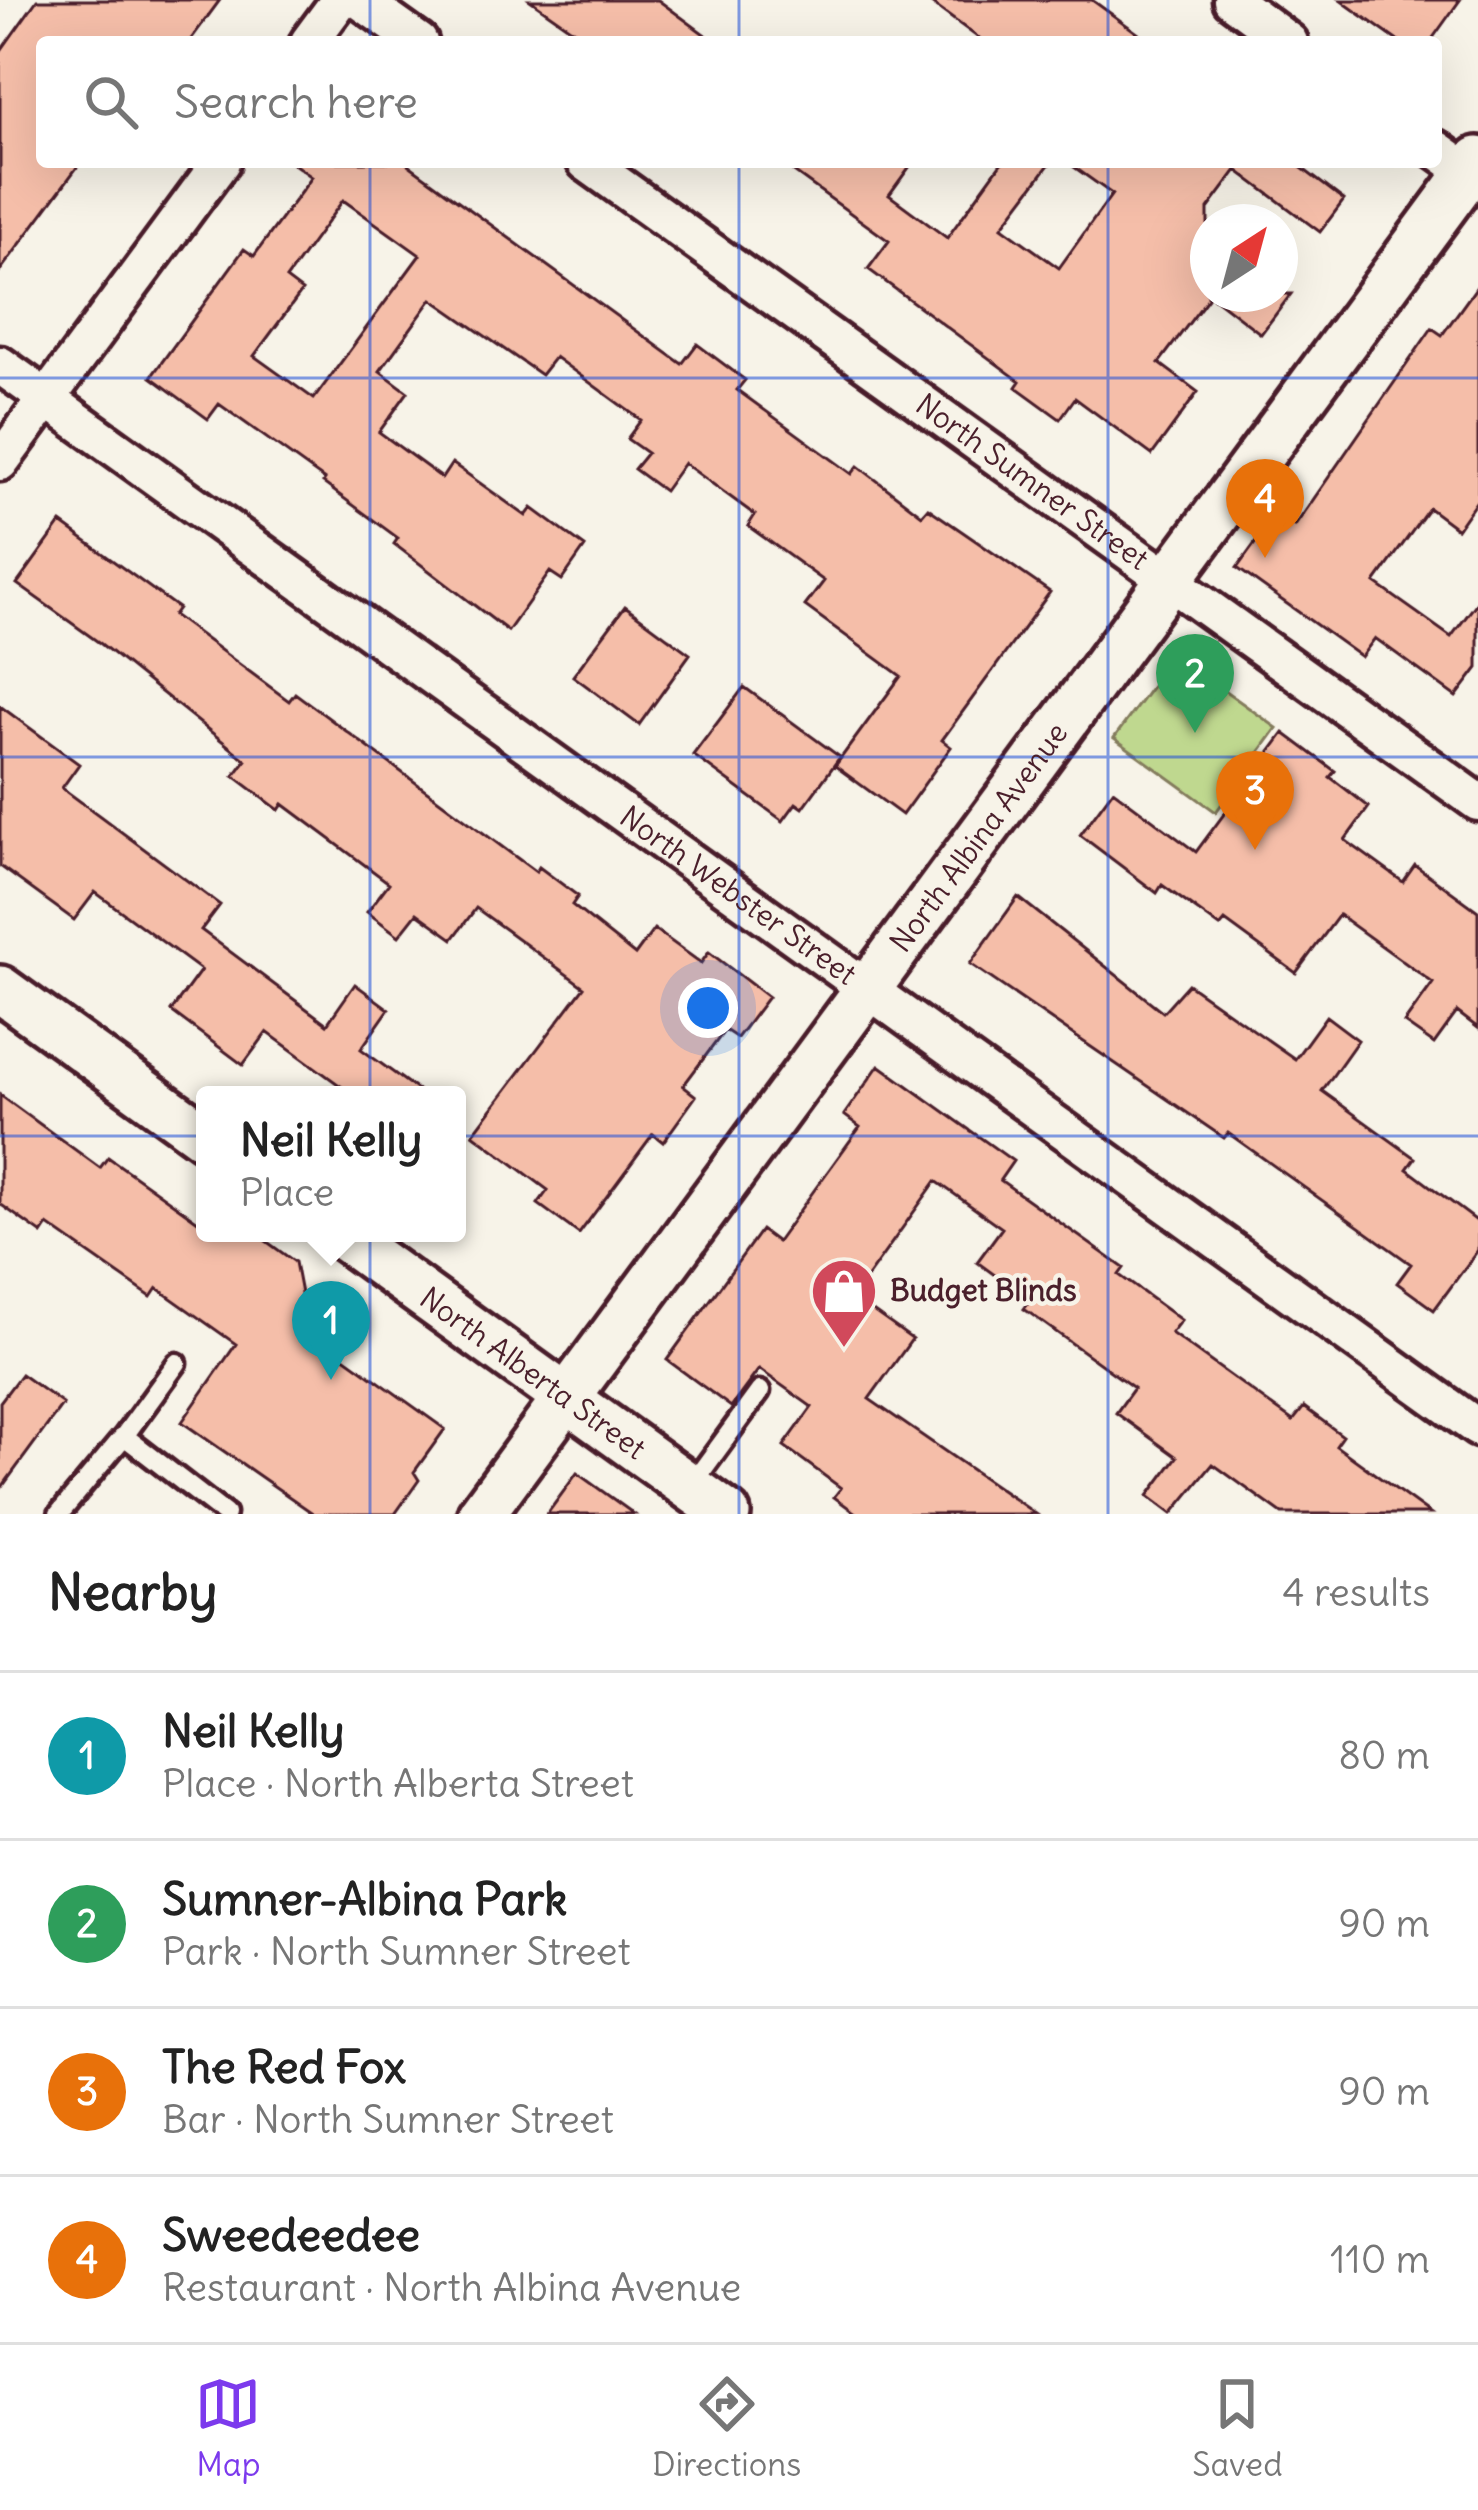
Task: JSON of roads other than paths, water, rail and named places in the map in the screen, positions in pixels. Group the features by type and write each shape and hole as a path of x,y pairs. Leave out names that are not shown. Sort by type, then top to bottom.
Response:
{"street":[{"path":"313,36 340,0"},
{"path":"360,0 411,36"},
{"path":"1232,0 1281,36"},
{"name":"North Albina Avenue","path":"481,1514 1169,579 1465,165"},
{"path":"0,462 217,168"},
{"name":"North Sumner Street","path":"594,168 1478,802"},
{"name":"North Webster Street","path":"0,365 1478,1428"},
{"path":"0,989 196,1131"},
{"name":"North Alberta Street","path":"350,1242 727,1514"}],"lane":[{"path":"59,1514 177,1364"},
{"path":"690,1487 760,1390"},
{"path":"124,1436 225,1514"}],"place":[{"name":"Sweedeedee","path":"1265,558"},
{"name":"Sumner-Albina Park","path":"1195,733"},
{"name":"The Red Fox","path":"1255,850"},
{"name":"Budget Blinds","path":"844,1350"},
{"name":"Neil Kelly","path":"331,1380"}]}
